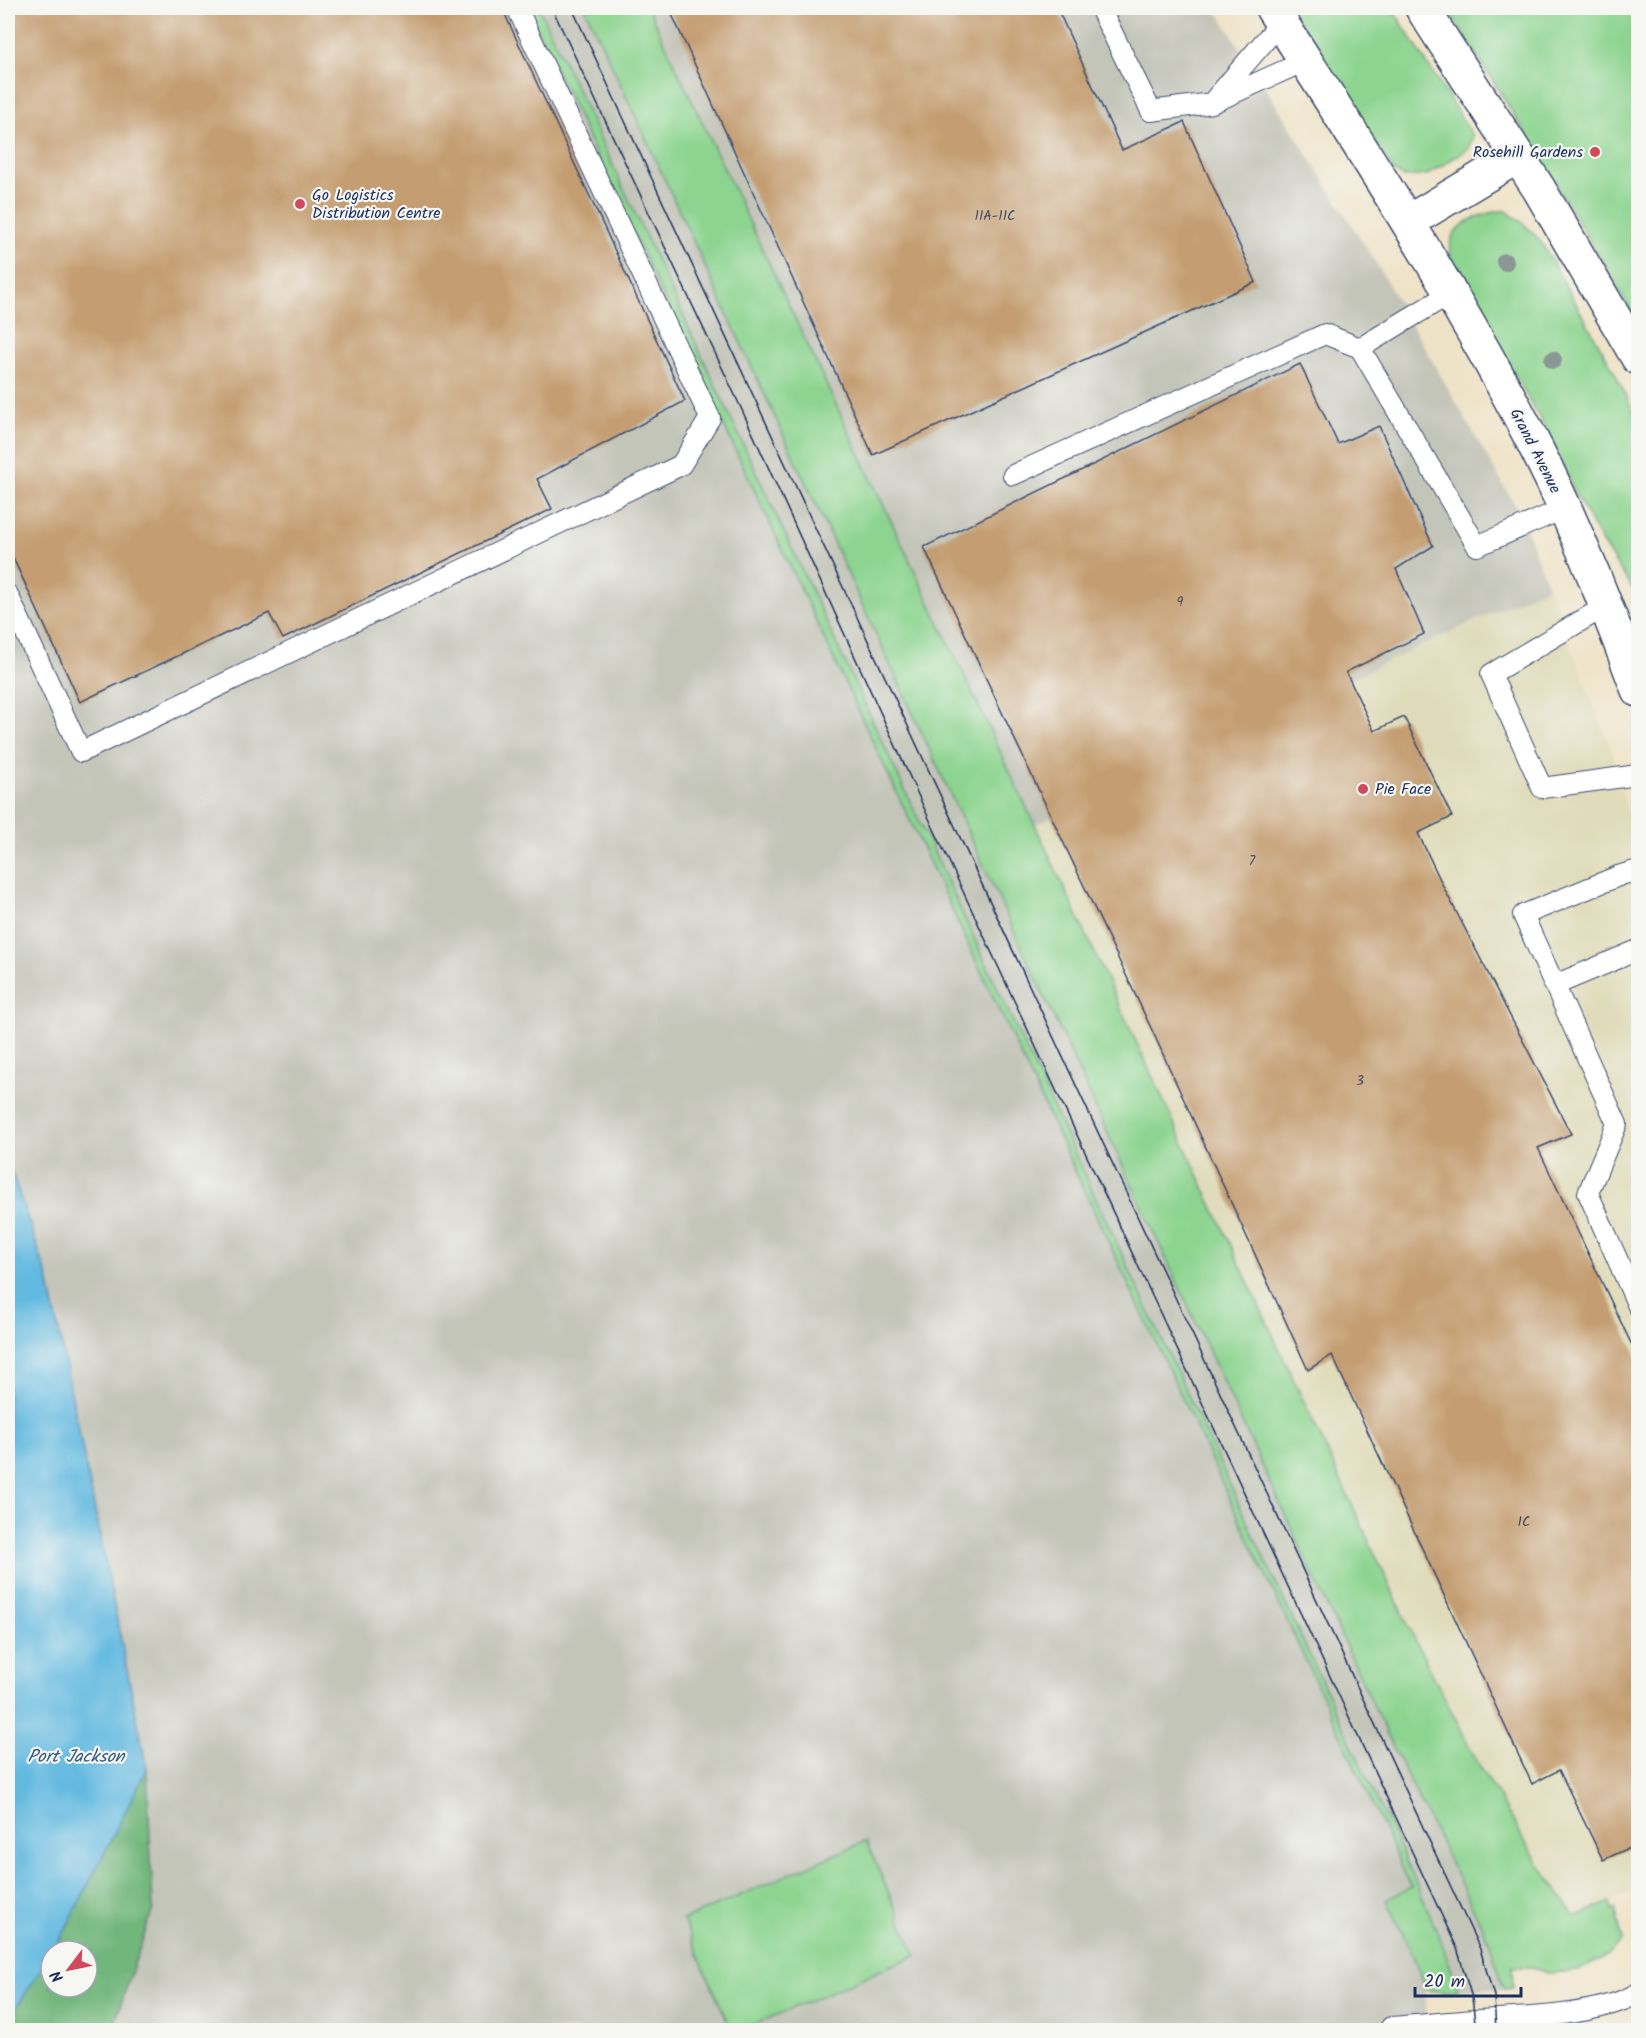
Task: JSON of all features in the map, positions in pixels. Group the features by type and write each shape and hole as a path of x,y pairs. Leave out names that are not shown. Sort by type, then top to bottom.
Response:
{"street":[{"path":"1422,8 1539,189 1638,358"},
{"name":"Grand Avenue","path":"1276,15 1451,293 1538,453 1606,606 1638,690"},
{"path":"1408,222 1518,156"}],"lane":[{"path":"8,595 81,752 681,465 710,418 517,8"},
{"path":"1100,8 1151,111 1212,103 1305,61"},
{"path":"1212,103 1276,15"},
{"path":"1360,348 1451,293"},
{"path":"1012,475 1325,334 1360,348 1477,546 1563,508"},
{"path":"1606,606 1491,674 1542,788 1638,775"},
{"path":"1638,870 1523,915 1617,1124 1588,1193 1638,1306"},
{"path":"1555,984 1638,950"},
{"path":"1391,2027 1540,2016 1614,2005 1638,1993"}],"shaded area":[{"path":"8,8 527,8 1411,1888 1386,1900 1412,1953 1425,1990 1428,2030 112,2030 153,1909 147,1769 48,1278 8,1161"},
{"path":"539,8 585,8 1391,1743 1490,1943 1504,1989 1458,1990 1450,1963 1416,1883"},
{"path":"648,8 1215,8 1379,268 1521,516 1548,587 1035,825"},
{"path":"1548,587 1613,755 1638,854 1638,1889 1575,1917 1536,1859 1479,1765 1415,1640 1035,825"}],"green space":[{"path":"527,8 539,8 1416,1883 1439,1936 1458,1990 1442,1992 1425,1990 1412,1953 1386,1900 1411,1887"},
{"path":"585,8 648,8 1035,825 1415,1640 1479,1765 1536,1859 1575,1917 1610,1902 1612,1911 1615,1909 1623,1940 1609,1955 1578,1971 1547,1973 1532,1967 1512,1967 1513,1988 1504,1989 1490,1943 1391,1743"},
{"path":"1289,8 1392,8 1473,136 1468,149 1427,175 1405,177 1394,172"},
{"name":"Rosehill Gardens","path":"1447,8 1638,8 1638,323 1521,126"},
{"path":"1506,211 1523,223 1541,242 1613,369 1638,421 1638,597 1601,541 1574,491 1545,427 1456,274 1450,248 1456,231 1477,217"},
{"path":"147,1769 153,1909 112,2030 8,2030 8,2021 39,1972 39,1999 99,1999 99,1939 60,1939"},
{"path":"866,1841 916,1955 742,2030 731,2030 683,1920"}],"water":[{"name":"Port Jackson","path":"8,1161 48,1278 147,1769 60,1939 39,1939 39,1972 8,2021"}],"building":[{"name":"Go Logistics Distribution Centre","path":"8,8 502,8 685,401 537,479 552,509 283,639 269,613 80,702 8,547"},
{"path":"669,8 1057,8 1122,150 1184,122 1256,282 873,455"},
{"path":"1300,364 1338,444 1379,426 1433,546 1396,569 1424,634 1346,672 1374,731 1404,717 1452,817 1418,833 1571,1134 1538,1148 1638,1358 1638,1443 1636,1444 1638,1451 1638,1844 1603,1860 1559,1770 1532,1784 1332,1355 1308,1370 1151,1028 924,547"}],"tram line":[{"path":"552,8 742,410 925,810 1457,1948 1472,1998 1476,2030"},
{"path":"572,8 1480,1949 1494,1996 1496,2030"}],"place":[{"name":"Rosehill Gardens","path":"1595,152"},
{"name":"Go Logistics Distribution Centre","path":"300,204"},
{"name":"Pie Face","path":"1363,789"}]}
